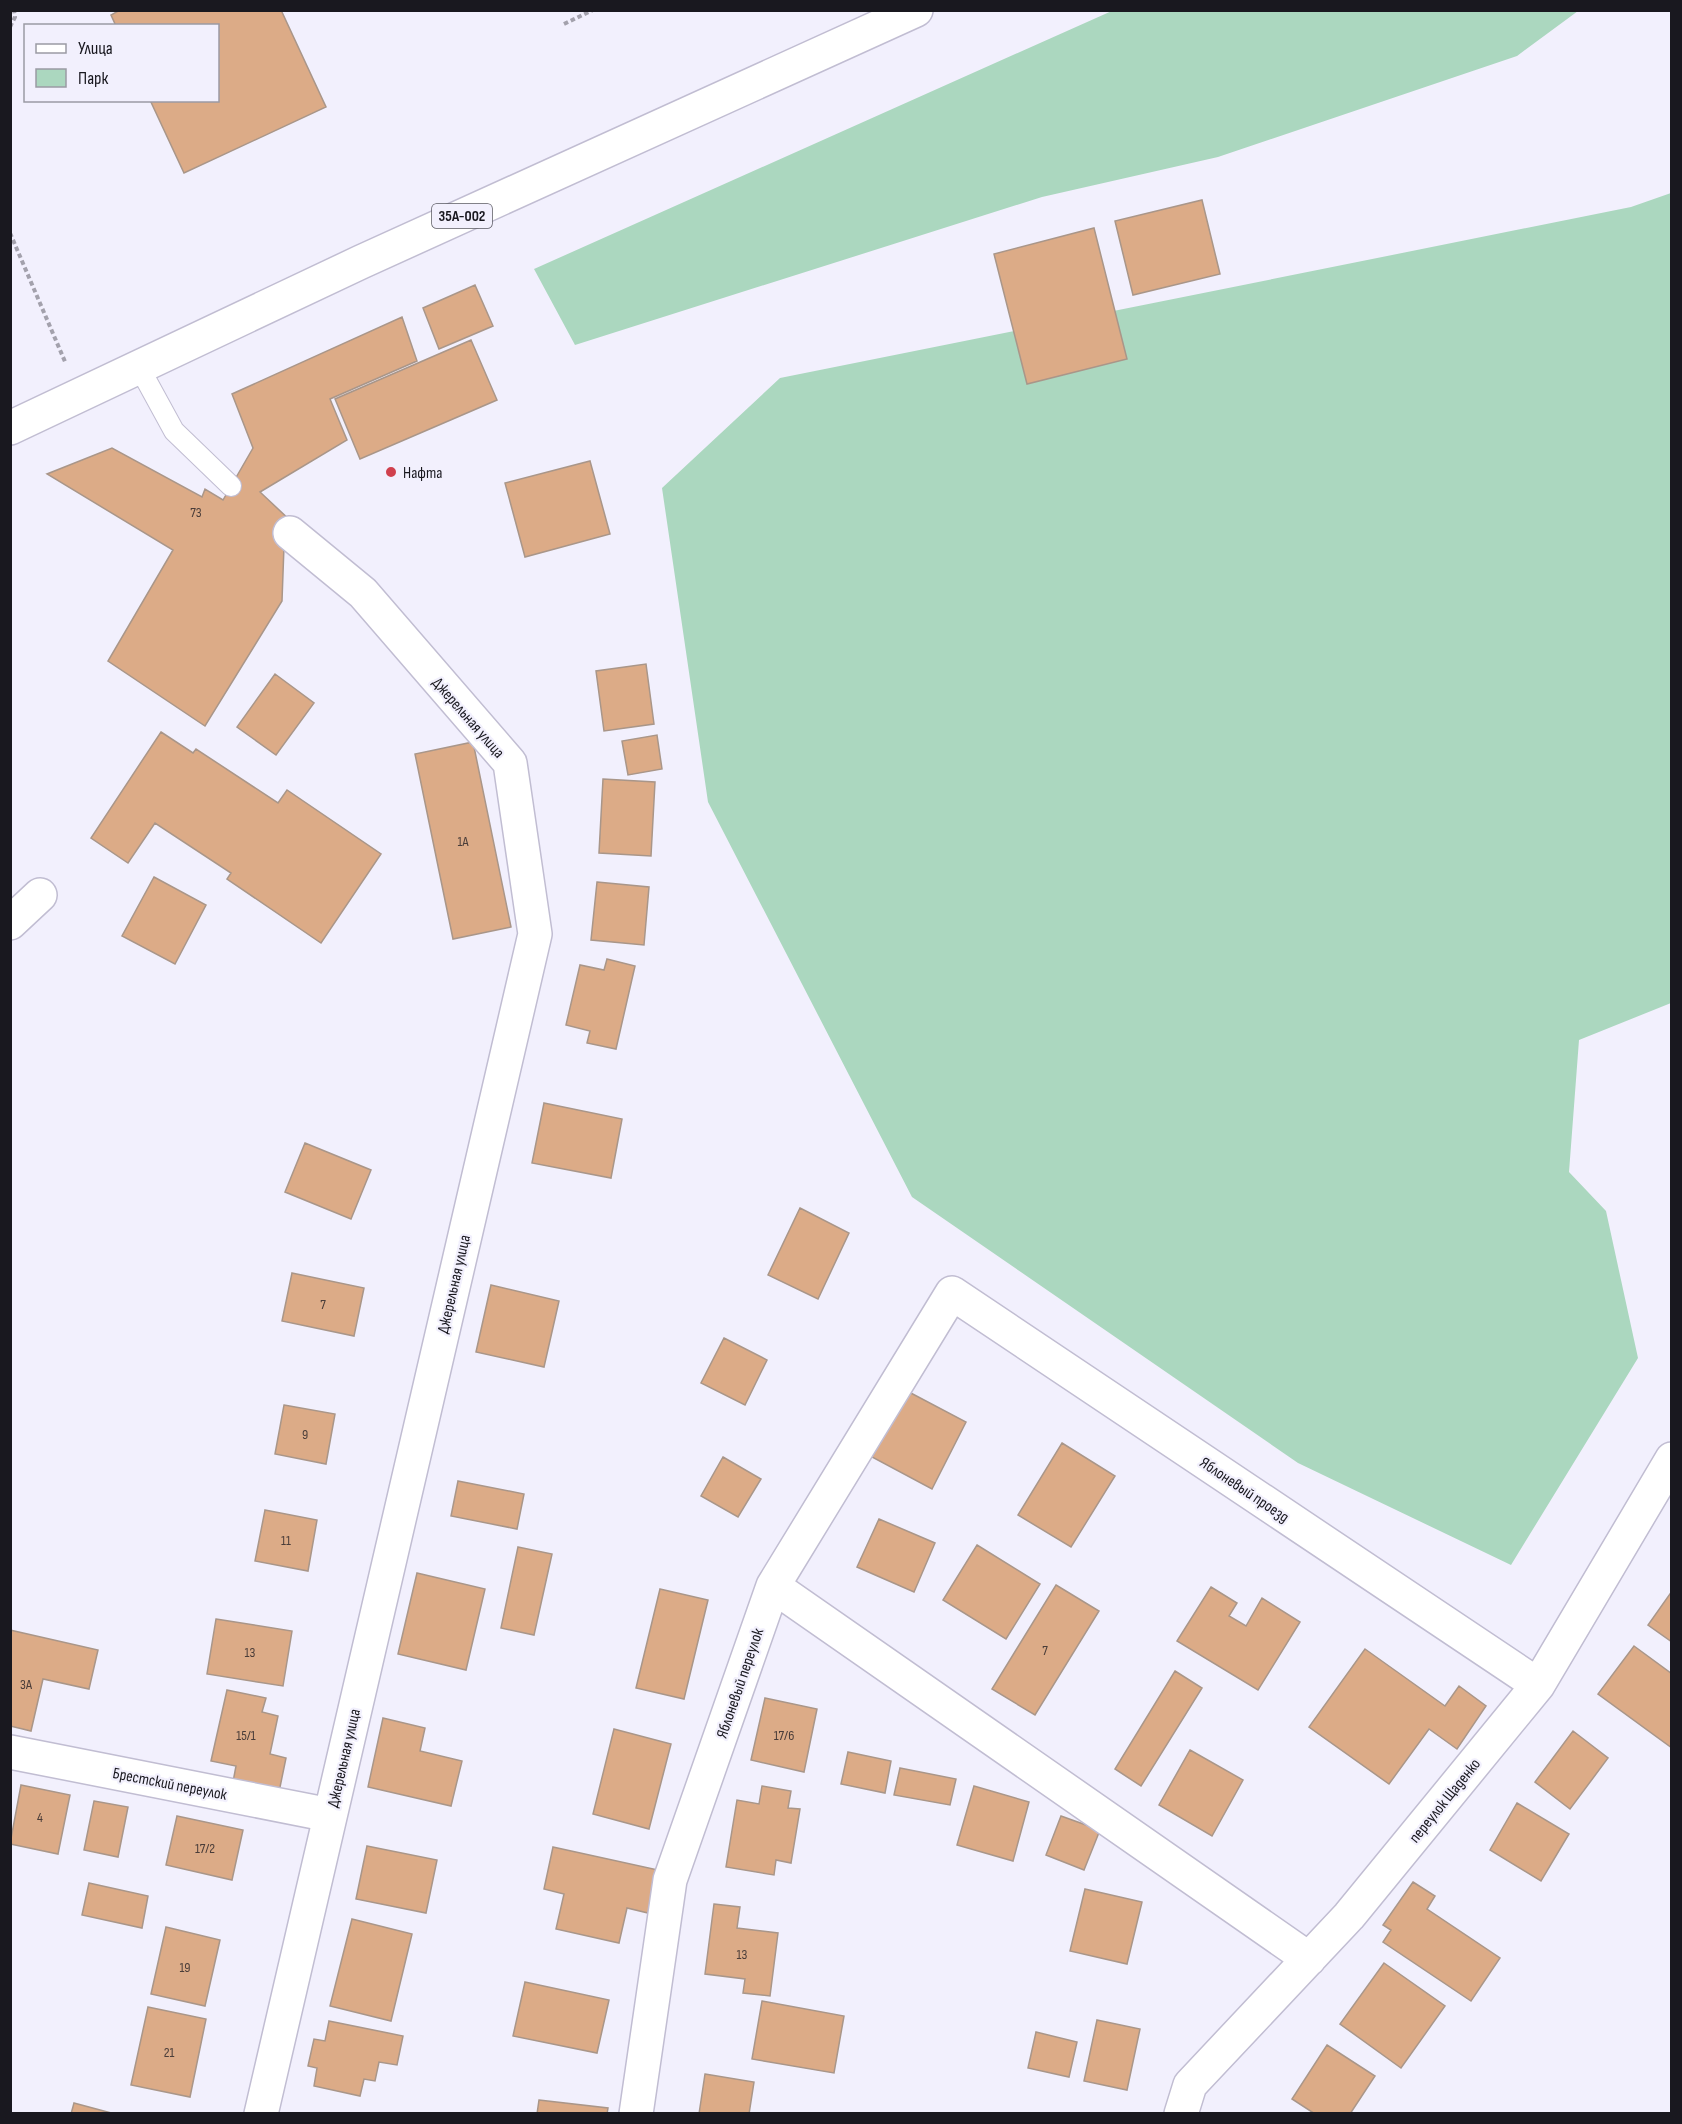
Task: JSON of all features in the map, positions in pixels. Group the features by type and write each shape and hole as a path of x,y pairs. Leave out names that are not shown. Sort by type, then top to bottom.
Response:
{"street":[{"name":"35А-002","path":"10,428 361,262 916,10"},
{"name":"Джерельная улица","path":"261,2114 535,934 510,763 363,593 290,533"},
{"path":"10,923 40,895"},
{"name":"Яблоневый переулок","path":"636,2114 670,1880 773,1586 952,1293"},
{"name":"Яблоневый проезд","path":"952,1293 1538,1686"},
{"name":"переулок Щаденко","path":"1181,2114 1190,2085 1348,1916 1538,1686 1671,1459"},
{"path":"773,1586 1309,1959"},
{"name":"Брестский переулок","path":"10,1752 330,1815"}],"lane":[{"path":"139,367 174,431 231,486"}],"path":[{"path":"10,27 15,17 14,10"},
{"path":"564,24 593,10"},
{"path":"10,233 80,395"}],"green space":[{"path":"1114,10 1578,11 1517,56 1218,157 1042,197 575,345 534,269"},
{"path":"1671,193 1671,1003 1579,1040 1569,1172 1606,1211 1638,1358 1511,1565 1298,1463 912,1197 708,802 662,488 780,378 1631,207"}],"building":[{"path":"120,10 281,10 326,107 184,173 151,102 219,102 219,24 115,24 111,15"},
{"path":"1202,200 1220,274 1133,295 1115,221"},
{"path":"1094,228 1127,359 1027,384 994,254"},
{"path":"475,285 493,326 439,349 423,308"},
{"path":"402,317 417,361 330,399 347,440 260,492 294,524 284,546 282,601 205,726 108,661 173,550 47,474 112,448 202,497 205,489 223,500 253,448 232,394"},
{"path":"471,340 497,400 360,459 335,399"},
{"path":"590,461 610,534 525,557 505,483"},
{"path":"646,664 654,724 604,731 596,671"},
{"path":"275,674 314,703 276,755 237,727"},
{"path":"161,732 193,753 196,749 278,803 287,790 381,854 321,943 227,879 231,873 155,823 128,863 91,838"},
{"path":"657,735 662,769 628,775 622,741"},
{"path":"473,742 511,927 453,939 415,754"},
{"path":"603,779 655,782 651,856 599,853"},
{"path":"154,877 206,905 175,964 122,936"},
{"path":"597,882 649,887 644,945 591,940"},
{"path":"607,959 635,966 616,1049 587,1043 590,1031 566,1025 580,965 604,970"},
{"path":"544,1103 622,1119 611,1178 532,1163"},
{"path":"305,1143 371,1170 351,1219 285,1192"},
{"path":"800,1208 849,1233 818,1299 768,1275"},
{"path":"292,1273 364,1288 354,1336 282,1321"},
{"path":"491,1285 559,1301 544,1367 476,1352"},
{"path":"724,1338 767,1360 745,1405 701,1383"},
{"path":"907,1391 966,1422 932,1489 872,1457"},
{"path":"284,1405 335,1414 326,1464 275,1454"},
{"path":"1062,1443 1115,1476 1071,1547 1018,1515"},
{"path":"723,1457 761,1479 738,1517 701,1496"},
{"path":"458,1481 524,1494 517,1529 451,1516"},
{"path":"265,1510 317,1520 308,1571 255,1561"},
{"path":"879,1519 935,1543 914,1592 857,1567"},
{"path":"977,1545 1040,1584 1006,1639 943,1600"},
{"path":"518,1547 552,1554 534,1635 501,1628"},
{"path":"417,1573 485,1589 466,1670 398,1654"},
{"path":"1056,1585 1099,1611 1035,1715 992,1689"},
{"path":"1211,1587 1237,1603 1229,1616 1246,1626 1262,1598 1300,1622 1258,1690 1177,1641"},
{"path":"660,1589 708,1600 684,1699 636,1688"},
{"path":"1672,1591 1672,1642 1648,1625"},
{"path":"216,1619 292,1631 283,1686 207,1674"},
{"path":"10,1630 98,1650 89,1689 43,1679 31,1731 10,1726"},
{"path":"1634,1646 1672,1674 1672,1748 1598,1694"},
{"path":"1365,1649 1445,1706 1459,1686 1486,1706 1457,1749 1429,1729 1389,1784 1309,1727"},
{"path":"1175,1671 1202,1688 1141,1786 1115,1769"},
{"path":"227,1690 266,1698 262,1712 278,1716 270,1754 286,1758 279,1792 233,1782 236,1766 211,1761"},
{"path":"765,1698 817,1709 804,1772 751,1760"},
{"path":"383,1718 425,1728 420,1751 462,1761 451,1806 368,1787"},
{"path":"614,1729 671,1744 649,1829 593,1814"},
{"path":"1573,1731 1608,1758 1570,1809 1535,1782"},
{"path":"1190,1750 1243,1780 1212,1836 1159,1805"},
{"path":"848,1752 891,1761 885,1793 841,1784"},
{"path":"900,1768 956,1779 950,1805 894,1795"},
{"path":"21,1785 70,1795 58,1854 10,1844"},
{"path":"762,1786 791,1791 788,1808 800,1809 791,1863 776,1860 774,1875 726,1867 737,1800 759,1804"},
{"path":"974,1786 1029,1802 1013,1861 957,1845"},
{"path":"94,1801 128,1807 118,1857 84,1850"},
{"path":"1517,1803 1569,1834 1541,1881 1490,1850"},
{"path":"177,1816 243,1830 232,1880 166,1865"},
{"path":"1061,1816 1100,1830 1084,1870 1046,1855"},
{"path":"367,1846 437,1860 426,1913 356,1899"},
{"path":"553,1847 658,1870 648,1913 627,1908 619,1943 556,1929 564,1894 544,1889"},
{"path":"1413,1882 1435,1896 1427,1909 1500,1958 1471,2001 1383,1942 1391,1930 1383,1925"},
{"path":"89,1883 148,1896 142,1928 82,1915"},
{"path":"1085,1889 1142,1902 1127,1964 1070,1951"},
{"path":"714,1904 740,1907 737,1928 778,1933 770,1996 743,1993 745,1979 705,1974"},
{"path":"352,1919 412,1934 391,2021 330,2006"},
{"path":"166,1927 220,1940 205,2006 151,1994"},
{"path":"1384,1963 1445,2006 1401,2068 1340,2024"},
{"path":"525,1982 609,2000 597,2053 513,2036"},
{"path":"762,2001 844,2016 834,2073 752,2059"},
{"path":"148,2007 206,2019 190,2097 131,2085"},
{"path":"1097,2020 1140,2029 1127,2090 1084,2081"},
{"path":"329,2021 403,2036 397,2065 379,2062 375,2081 364,2079 360,2096 314,2086 317,2068 308,2066 314,2039 325,2041"},
{"path":"1036,2032 1077,2042 1069,2077 1028,2068"},
{"path":"1327,2045 1375,2076 1350,2114 1315,2114 1292,2099"},
{"path":"705,2074 754,2082 749,2114 699,2114"},
{"path":"539,2100 608,2108 607,2114 537,2114"},
{"path":"74,2103 115,2114 71,2114"}],"place":[{"name":"Нафта","path":"391,472"}]}
